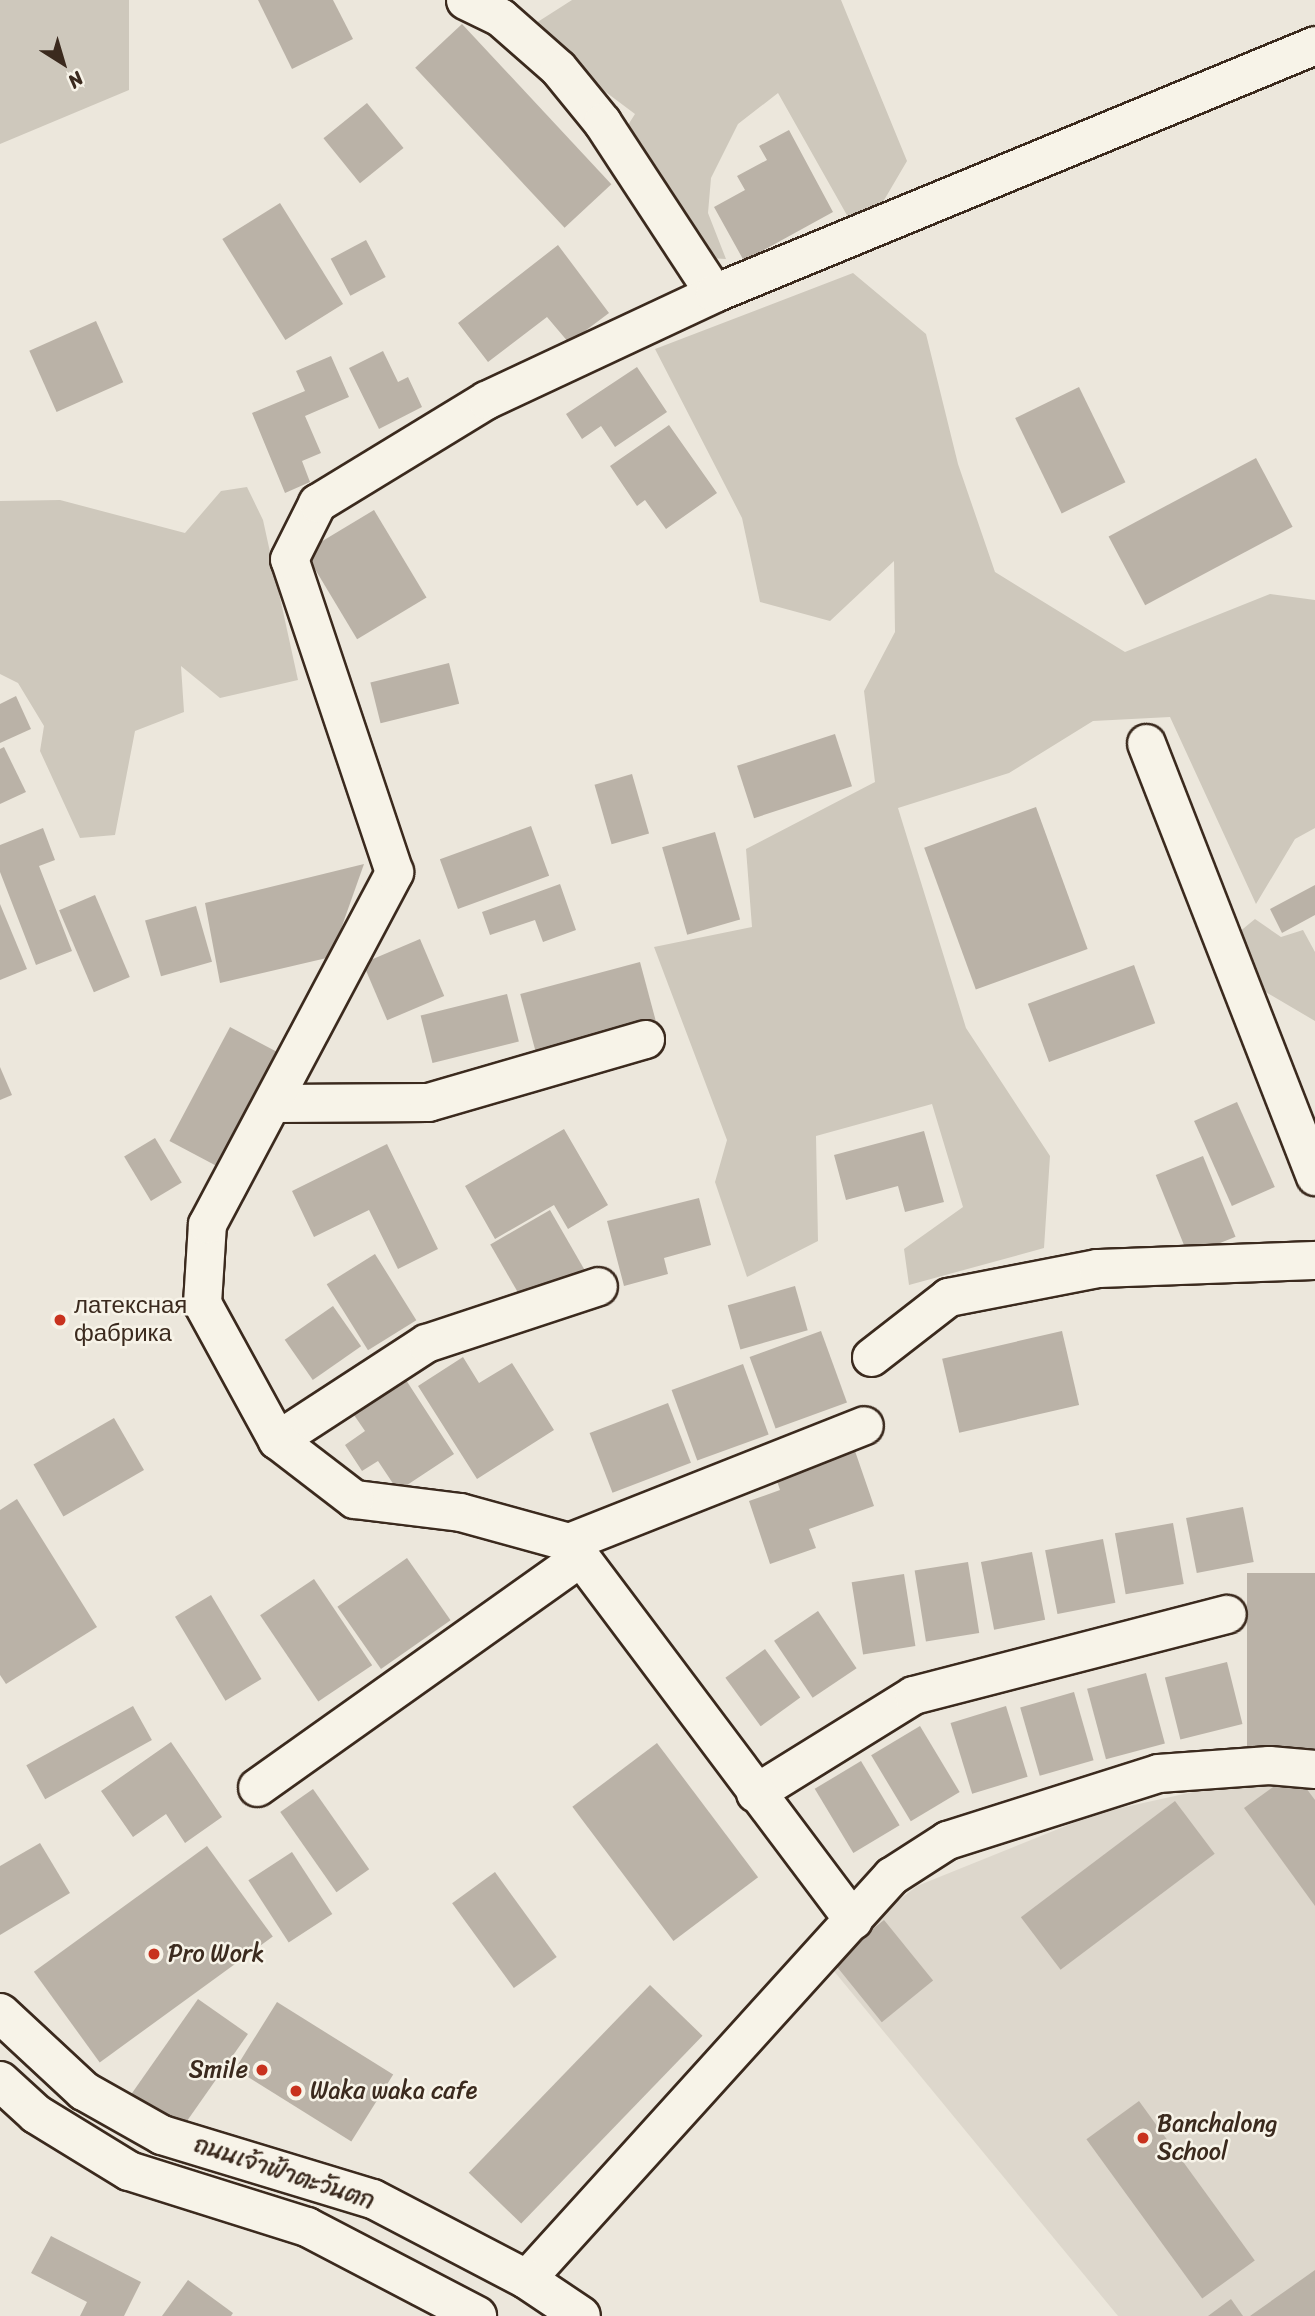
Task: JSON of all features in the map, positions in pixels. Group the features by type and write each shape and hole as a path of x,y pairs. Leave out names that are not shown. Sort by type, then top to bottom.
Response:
{"main road":[{"name":"ถนนเจ้าฟ้าตะวันตก","path":"0,2013 84,2091 162,2134 373,2199 526,2279 582,2316"},
{"name":"ถนนเจ้าฟ้าตะวันตก","path":"0,2081 36,2114 129,2171 307,2227 477,2316"}],"street":[{"path":"465,0 499,17 558,68 602,121 714,293"},
{"path":"853,1920 573,1551 460,1512 354,1499 277,1440 202,1303 207,1224 277,1103 325,995 394,872 289,559 317,503 486,401 714,293 1315,45"},
{"path":"1146,743 1315,1176"},
{"path":"277,1103 428,1102 645,1039"},
{"path":"870,1357 948,1297 1097,1268 1315,1260"},
{"path":"277,1440 426,1343 598,1286"},
{"path":"257,1787 573,1551 864,1425"},
{"path":"755,1793 913,1695 1227,1614"},
{"path":"526,2279 891,1876 947,1840 1158,1773 1269,1765 1315,1769"}],"shaded area":[{"path":"0,0 129,0 129,90 0,144"},
{"path":"572,0 841,0 907,161 880,207 848,217 778,93 738,124 711,178 708,213 726,259 709,258 623,133 635,114 579,72 536,23"},
{"path":"853,273 926,334 958,464 995,572 1125,652 1270,594 1315,600 1315,828 1295,839 1256,904 1170,717 1093,721 1009,773 898,808 966,1028 1050,1156 1044,1248 909,1285 904,1249 963,1207 932,1104 816,1136 818,1241 747,1277 715,1182 727,1140 654,947 752,927 746,849 875,782 864,691 895,632 894,561 830,621 760,602 742,518 655,349"},
{"path":"247,487 263,520 298,680 220,698 181,666 184,712 135,731 115,835 80,838 40,751 44,726 18,683 0,674 0,501 60,500 185,533 221,491"},
{"path":"1255,919 1281,937 1303,930 1315,952 1315,1021 1259,988 1238,933"},
{"name":"Banchalong School","path":"1256,1778 1315,1783 1315,2316 1118,2316 824,1959 917,1886 1098,1813"}],"building":[{"path":"258,0 333,0 353,39 292,69"},
{"path":"462,24 611,184 565,228 415,68"},
{"path":"367,103 404,148 360,183 323,138"},
{"path":"789,130 833,212 744,261 714,207 745,190 737,176 767,160 759,146"},
{"path":"280,203 343,304 285,340 222,239"},
{"path":"366,240 386,277 350,296 331,259"},
{"path":"558,245 609,313 569,343 547,317 488,362 458,323"},
{"path":"96,321 123,382 57,412 29,351"},
{"path":"383,351 398,382 408,377 422,407 379,429 349,368"},
{"path":"331,356 349,397 305,416 321,453 302,461 310,482 285,493 252,413 305,391 296,371"},
{"path":"637,367 667,412 615,447 601,426 582,439 566,414"},
{"path":"1079,387 1125,482 1062,513 1015,418"},
{"path":"669,425 717,493 666,529 645,500 637,506 610,466"},
{"path":"1256,458 1293,527 1145,605 1109,536"},
{"path":"374,510 427,597 357,639 305,552"},
{"path":"449,663 459,704 381,723 370,683"},
{"path":"16,696 31,729 0,743 0,704"},
{"path":"835,734 852,786 754,818 737,766"},
{"path":"4,747 26,792 0,804 0,749"},
{"path":"632,774 649,834 612,844 595,785"},
{"path":"1036,807 1088,949 976,990 924,848"},
{"path":"531,826 549,876 458,909 440,859"},
{"path":"43,828 55,860 39,866 72,951 36,965 0,872 0,845"},
{"path":"715,832 740,919 687,935 662,847"},
{"path":"364,864 331,957 220,983 205,903"},
{"path":"560,884 576,930 543,942 535,920 490,935 482,912"},
{"path":"1315,885 1315,915 1282,933 1270,909"},
{"path":"95,895 130,977 94,992 59,910"},
{"path":"0,904 27,969 0,980"},
{"path":"196,906 212,962 161,976 145,921"},
{"path":"420,939 444,996 387,1020 363,963"},
{"path":"640,962 656,1021 536,1053 520,994"},
{"path":"1134,965 1155,1023 1049,1062 1028,1004"},
{"path":"507,994 519,1042 432,1063 421,1016"},
{"path":"230,1027 278,1052 217,1166 169,1141"},
{"path":"0,1067 12,1095 0,1100"},
{"path":"1237,1102 1275,1187 1232,1206 1194,1121"},
{"path":"564,1129 608,1205 568,1229 554,1205 495,1239 465,1186"},
{"path":"924,1131 944,1202 905,1212 898,1186 846,1200 834,1155"},
{"path":"155,1138 182,1183 151,1201 124,1157"},
{"path":"387,1144 438,1249 398,1269 369,1210 314,1237 292,1191"},
{"path":"1203,1156 1236,1237 1188,1256 1156,1175"},
{"path":"699,1198 711,1245 664,1258 668,1274 624,1286 607,1221"},
{"path":"550,1210 586,1273 527,1308 490,1244"},
{"path":"375,1254 416,1320 368,1350 327,1284"},
{"path":"795,1286 808,1330 740,1350 728,1305"},
{"path":"333,1306 361,1346 313,1380 285,1340"},
{"path":"821,1331 847,1402 776,1428 750,1357"},
{"path":"1062,1331 1079,1405 959,1433 942,1359"},
{"path":"463,1357 479,1383 512,1363 554,1430 477,1479 418,1386"},
{"path":"743,1364 769,1434 697,1460 672,1390"},
{"path":"406,1380 454,1454 398,1491 378,1461 362,1471 345,1445 365,1431 354,1415"},
{"path":"668,1403 691,1463 613,1493 590,1433"},
{"path":"114,1418 144,1470 63,1516 33,1464"},
{"path":"855,1451 874,1506 809,1529 816,1548 770,1564 749,1501 780,1490 776,1478"},
{"path":"17,1499 97,1627 6,1684 0,1675 0,1510"},
{"path":"1243,1507 1254,1562 1197,1573 1186,1518"},
{"path":"1173,1523 1184,1584 1126,1594 1115,1533"},
{"path":"1103,1539 1115,1603 1057,1614 1045,1550"},
{"path":"1032,1552 1045,1620 994,1630 981,1562"},
{"path":"407,1558 451,1620 381,1669 337,1607"},
{"path":"968,1562 979,1633 926,1642 915,1570"},
{"path":"1247,1573 1315,1573 1315,1748 1247,1748"},
{"path":"904,1574 915,1646 863,1654 852,1582"},
{"path":"314,1579 372,1665 318,1702 260,1615"},
{"path":"211,1595 261,1679 225,1701 175,1617"},
{"path":"818,1611 857,1668 813,1698 774,1641"},
{"path":"765,1649 800,1698 761,1726 725,1678"},
{"path":"1227,1662 1242,1724 1180,1740 1165,1677"},
{"path":"1146,1673 1165,1744 1106,1759 1087,1689"},
{"path":"1074,1692 1094,1760 1040,1776 1020,1707"},
{"path":"133,1706 152,1740 45,1799 26,1765"},
{"path":"1006,1706 1028,1777 972,1794 951,1723"},
{"path":"920,1726 960,1792 911,1821 871,1755"},
{"path":"171,1742 222,1817 185,1843 166,1814 133,1837 101,1791"},
{"path":"657,1743 758,1877 673,1941 572,1807"},
{"path":"861,1761 900,1825 853,1853 815,1789"},
{"path":"1294,1772 1315,1800 1315,1906 1244,1808"},
{"path":"313,1789 369,1869 336,1892 280,1812"},
{"path":"1175,1801 1215,1854 1061,1970 1021,1917"},
{"path":"40,1843 70,1893 0,1935 0,1866"},
{"name":"Pro Work","path":"207,1846 273,1937 100,2062 34,1972"},
{"path":"292,1852 332,1914 289,1942 248,1880"},
{"path":"495,1872 557,1957 514,1988 452,1903"},
{"path":"884,1920 933,1981 882,2022 833,1962"},
{"path":"650,1985 703,2036 521,2223 469,2173"},
{"path":"198,1999 248,2034 179,2133 129,2098"},
{"path":"277,2002 393,2075 351,2142 235,2069"},
{"path":"1139,2101 1255,2260 1202,2299 1086,2139"},
{"path":"51,2236 141,2282 124,2316 80,2316 87,2302 31,2273"},
{"path":"1315,2270 1315,2316 1250,2316"},
{"path":"188,2280 233,2313 231,2316 162,2316"},
{"path":"1231,2299 1243,2316 1208,2316"}],"place":[{"name":"латексная фабрика","path":"60,1320"},
{"name":"Pro Work","path":"154,1954"},
{"name":"Smile","path":"262,2070"},
{"name":"Waka waka cafe","path":"296,2091"},
{"name":"Banchalong School","path":"1143,2138"}]}
